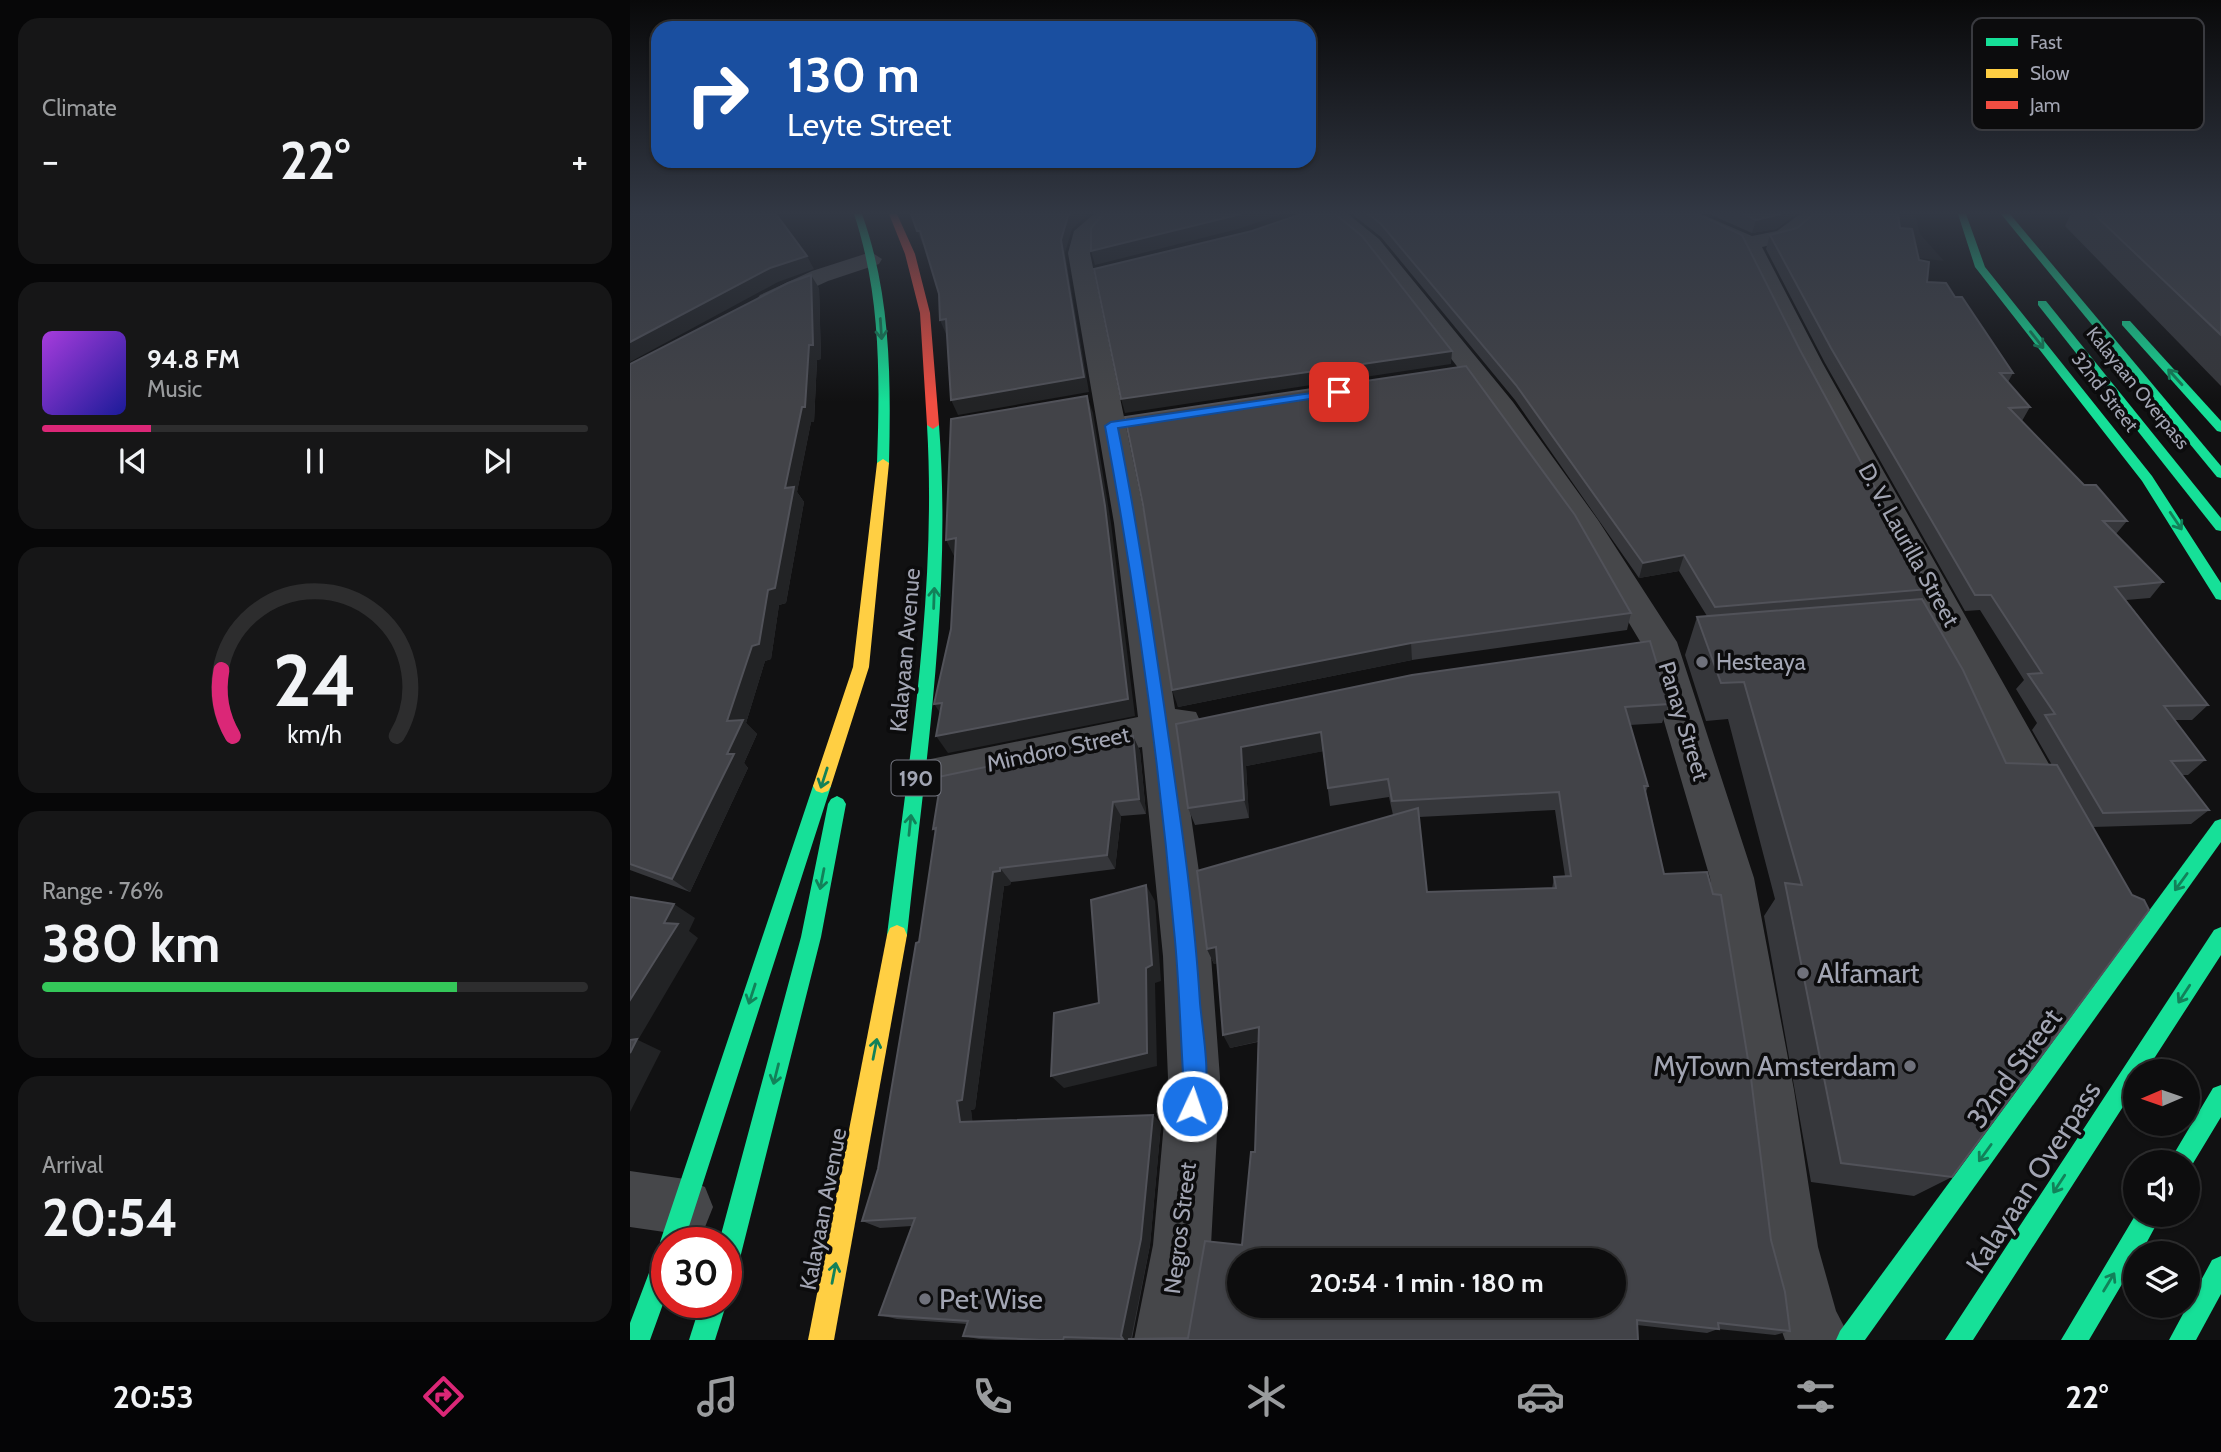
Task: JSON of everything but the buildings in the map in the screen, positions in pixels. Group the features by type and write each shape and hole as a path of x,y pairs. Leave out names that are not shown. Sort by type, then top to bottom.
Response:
{"main road":[{"name":"Kalayaan Avenue","path":"679,1225 861,667 871,594 886,397 880,310 874,277"},
{"name":"Kalayaan Avenue","path":"821,1340 900,916 934,615 937,484 946,428 916,277"},
{"name":"32nd Street","path":"1988,277 2147,479 2221,596"},
{"name":"Kalayaan Overpass","path":"2054,277 2221,474"},
{"name":"Kalayaan Overpass","path":"2031,290 2221,527"},
{"path":"2113,308 2221,428"},
{"path":"735,1227 811,937 861,667"},
{"name":"32nd Street","path":"1820,1336 2221,827"},
{"name":"Kalayaan Overpass","path":"1958,1340 2221,937"},
{"path":"2188,1150 2221,1096"},
{"path":"2074,1340 2142,1227"},
{"path":"2182,1340 2221,1269"},
{"path":"637,1340 651,1302"},
{"path":"702,1340 709,1318"}],"street":[{"path":"751,309 819,277"},
{"name":"Negros Street","path":"1095,277 1109,413 1130,523 1177,856 1194,1078 1182,1245 1164,1340"},
{"name":"Panay Street","path":"1393,277 1458,373 1503,408 1587,527 1673,641 1732,878 1768,1090 1789,1247 1820,1336"},
{"name":"D. V. Laurilla Street","path":"1766,277 1810,364 2068,838"},
{"path":"1852,626 1948,618"},
{"path":"1618,648 1673,641"},
{"name":"Mindoro Street","path":"916,779 1212,717"},
{"path":"630,1199 679,1225"}],"traffic: fast":[{"path":"876,277 883,337 883,463"},
{"path":"1988,277 2147,479 2221,595"},
{"path":"2057,277 2221,474"},
{"path":"2042,303 2221,527"},
{"path":"2126,323 2221,428"},
{"path":"897,935 934,615 937,484 933,425"},
{"path":"677,1227 822,786"},
{"path":"735,1227 811,937 837,804"},
{"path":"1849,1340 2221,827"},
{"path":"1958,1340 2221,937"},
{"path":"2188,1150 2221,1096"},
{"path":"2074,1340 2142,1227"},
{"path":"2182,1340 2221,1269"},
{"path":"637,1340 651,1301"},
{"path":"702,1340 709,1318"}],"traffic: slow":[{"path":"822,786 861,667 883,463"},
{"path":"821,1340 897,935"}],"traffic: jam":[{"path":"916,277 925,313 933,425"}],"place":[{"name":"Hesteaya","path":"1702,662"},
{"name":"Alfamart","path":"1803,973"},
{"name":"MyTown Amsterdam","path":"1910,1066"},
{"name":"Pet Wise","path":"925,1299"}],"route":[{"path":"1192,1106 1194,1078 1187,956 1177,856 1130,523 1111,426 1339,392"}]}
